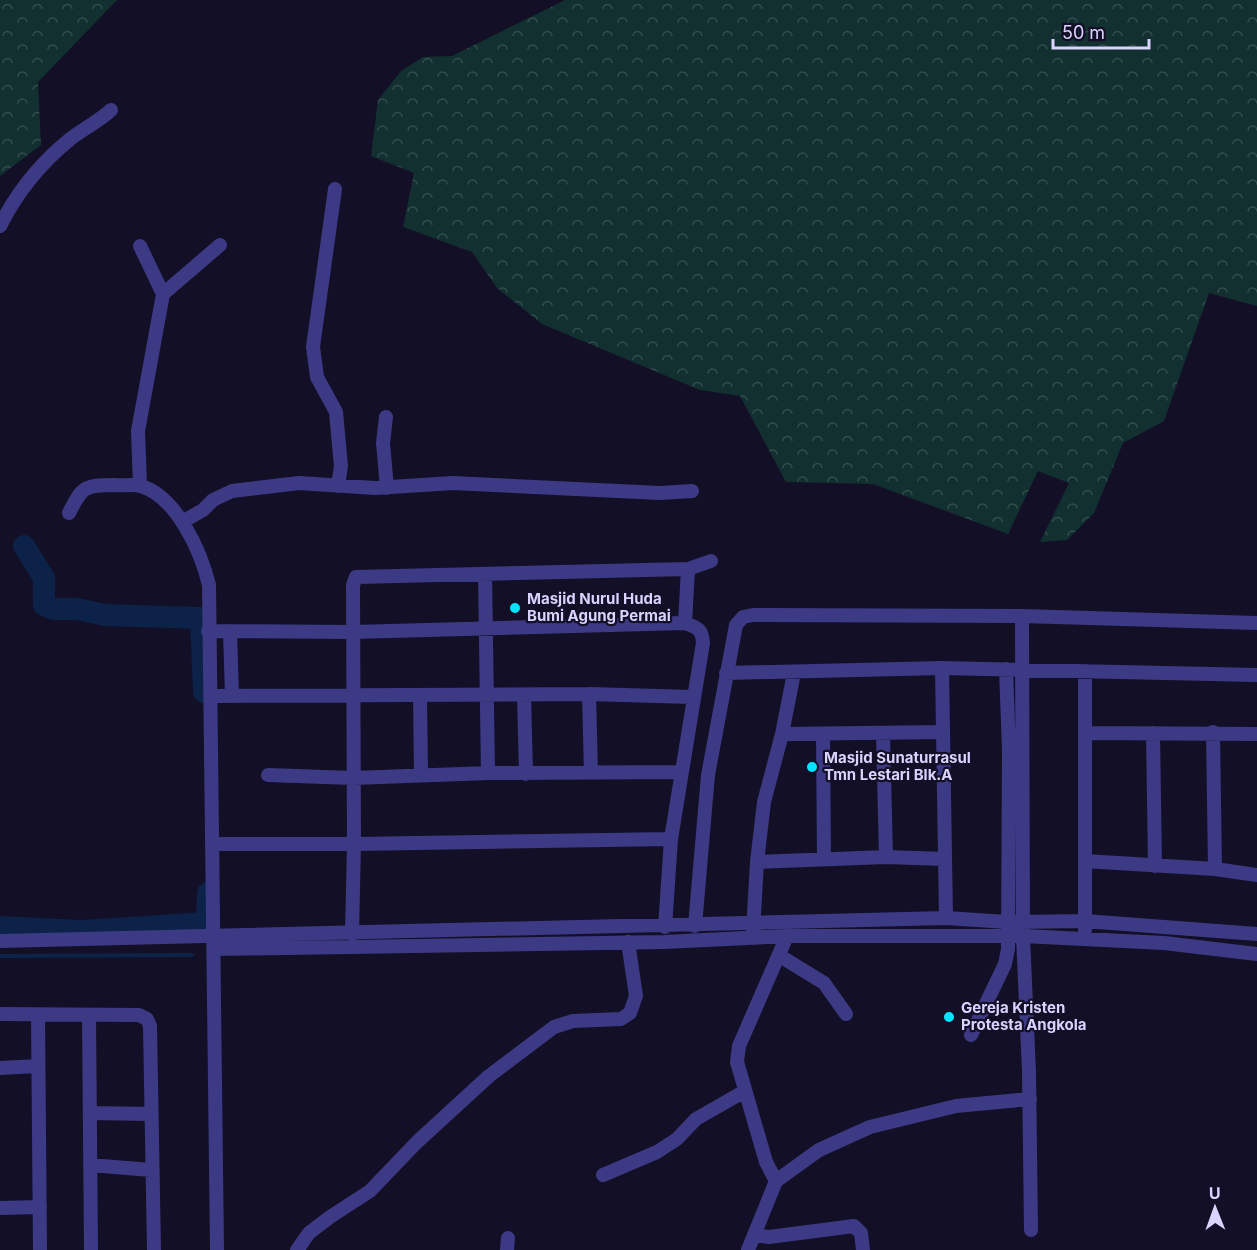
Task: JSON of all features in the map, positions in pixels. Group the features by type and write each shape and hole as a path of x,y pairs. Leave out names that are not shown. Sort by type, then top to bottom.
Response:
{"street":[{"path":"0,226 24,184 70,139 96,124 111,110"},
{"path":"335,189 313,347 317,377 336,412 341,466 338,486"},
{"path":"163,294 220,245"},
{"path":"140,246 163,294 138,431 140,486"},
{"path":"386,417 384,443 387,488"},
{"path":"182,522 203,510 213,500 232,492 299,483 387,488 453,483 660,493 692,490"},
{"path":"69,513 84,488 96,485 140,486 163,498 182,522 205,571 209,585 218,1250"},
{"path":"352,934 353,585 359,576 688,569 711,561"},
{"path":"685,623 688,569"},
{"path":"484,574 488,773"},
{"path":"695,926 708,774 736,625 749,615 1022,616 1257,623"},
{"path":"1022,616 1023,936 1030,1100 1031,1230"},
{"path":"208,631 353,632 486,626 685,623 702,632 703,643 692,697 671,839 664,927"},
{"path":"230,631 232,696"},
{"path":"726,673 942,668 1257,675"},
{"path":"942,668 946,918"},
{"path":"971,1035 1005,964 1009,750 1006,669"},
{"path":"1085,671 1087,733 1085,938"},
{"path":"753,939 757,862 764,802 782,734 794,673"},
{"path":"211,696 588,694 692,697"},
{"path":"588,694 591,772"},
{"path":"524,695 526,774"},
{"path":"420,696 421,776"},
{"path":"782,734 943,732"},
{"path":"1213,732 1215,869"},
{"path":"1087,733 1257,734"},
{"path":"1153,733 1155,866"},
{"path":"823,734 824,859"},
{"path":"883,734 886,857"},
{"path":"268,775 353,777 488,773 682,772"},
{"path":"214,844 671,839"},
{"path":"757,862 886,857 945,859"},
{"path":"1085,861 1215,869 1257,875"},
{"path":"0,941 664,927 946,918 1007,922 1085,921 1257,934"},
{"path":"215,949 628,942 786,936 1023,936 1164,943 1257,954"},
{"path":"776,1181 766,1162 737,1062 739,1046 780,956 786,936"},
{"path":"297,1250 316,1228 370,1191 417,1142 489,1076 554,1027 573,1021 621,1019 630,1013 636,996 628,942"},
{"path":"780,956 825,983 846,1014"},
{"path":"0,1014 139,1015 149,1022 153,1250"},
{"path":"38,1015 40,1250"},
{"path":"89,1015 91,1250"},
{"path":"0,1068 38,1066"},
{"path":"603,1175 657,1152 677,1139 696,1119 745,1091"},
{"path":"748,1250 776,1181 819,1150 870,1127 956,1106 1030,1100"},
{"path":"90,1113 151,1114"},
{"path":"90,1165 151,1170"},
{"path":"0,1208 40,1207"},
{"path":"755,1235 769,1238 855,1226 861,1233 863,1250"}],"green space":[{"path":"0,0 117,0 38,82 41,145 0,176"},
{"path":"565,0 1257,0 1257,306 1209,293 1164,421 1123,443 1094,513 1067,540 1040,542 1069,483 1038,471 1008,534 873,484 786,482 740,396 700,390 542,324 497,288 472,252 403,227 414,173 371,156 378,100 401,71 423,57 452,56"}],"waterway":[{"path":"24,546 44,578 44,605 53,609 77,609 105,615 201,618 204,692"},
{"path":"0,927 82,931 207,923 208,893"},
{"path":"0,956 192,955"}],"place":[{"name":"Masjid Nurul Huda Bumi Agung Permai","path":"515,608"},
{"name":"Masjid Sunaturrasul Tmn Lestari Blk.A","path":"812,767"},
{"name":"Gereja Kristen Protesta Angkola","path":"949,1017"}]}
